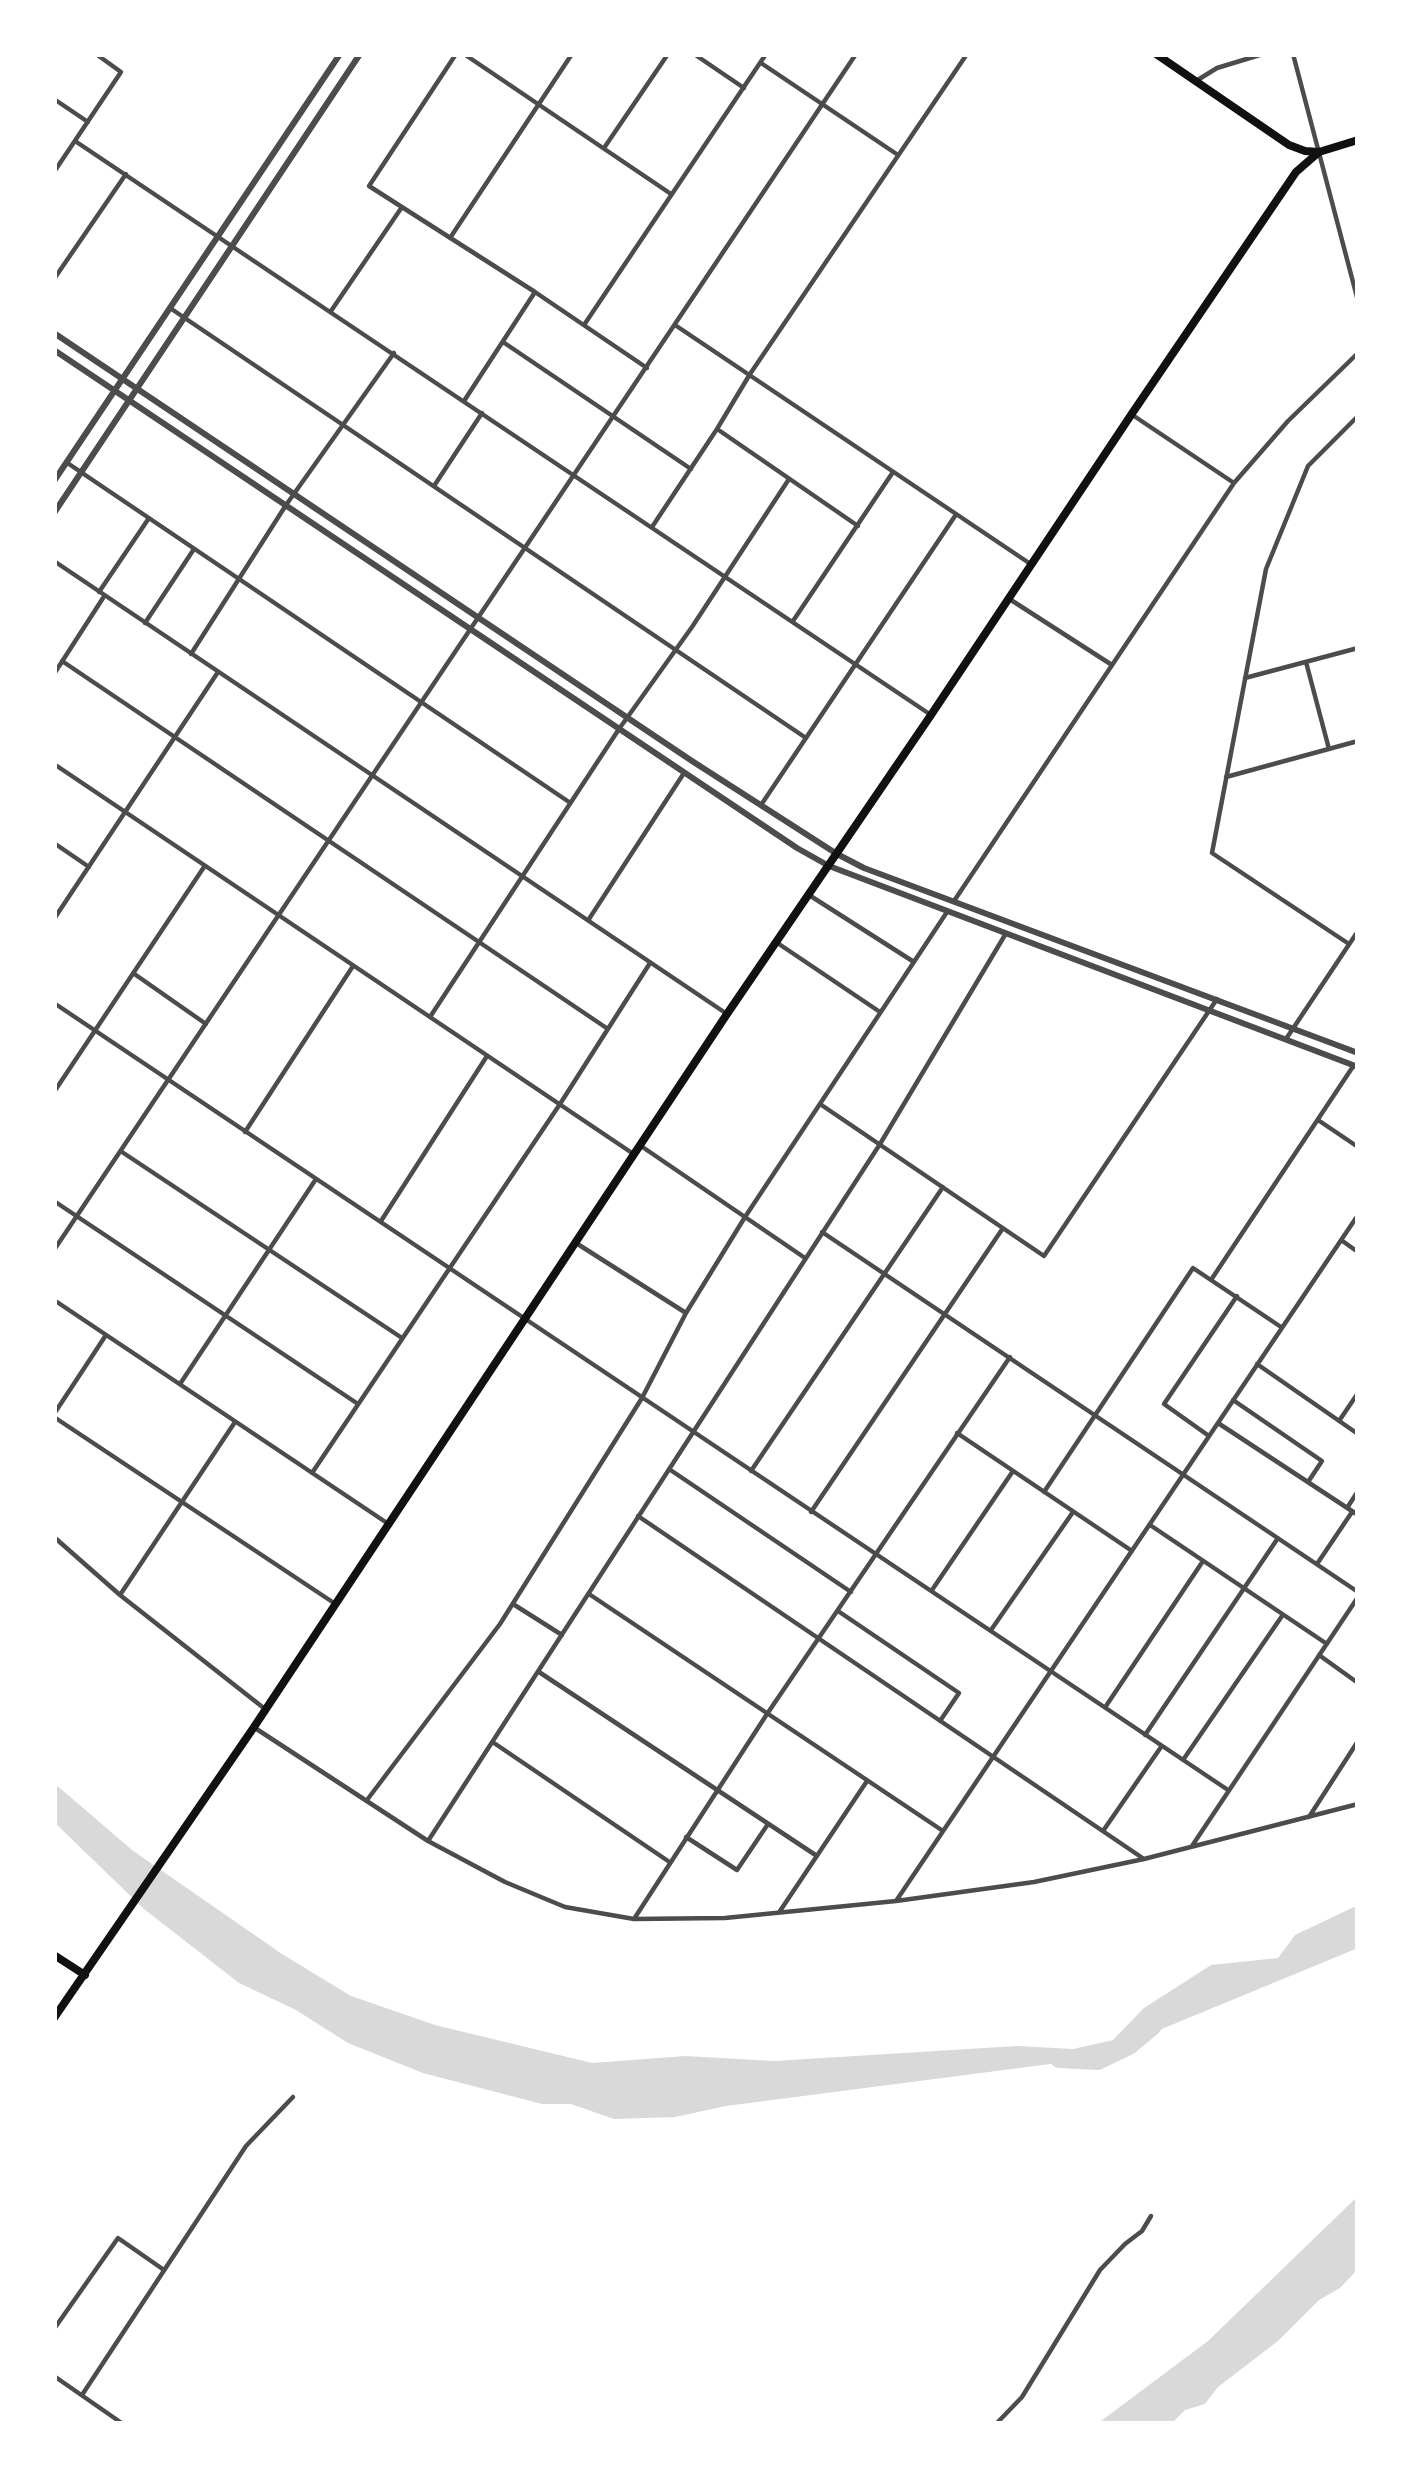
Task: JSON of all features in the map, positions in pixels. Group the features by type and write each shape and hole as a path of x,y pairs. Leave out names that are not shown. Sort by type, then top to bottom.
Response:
{"main road":[{"path":"1156,54 1289,145 1319,152 1358,140"},
{"path":"54,2018 254,1727 1131,415 1296,172 1319,152"},
{"path":"54,1955 85,1975"}],"street":[{"path":"54,172 122,72 96,54"},
{"path":"54,481 340,54"},
{"path":"54,513 360,54"},
{"path":"455,54 369,186 647,368"},
{"path":"465,54 671,194"},
{"path":"450,238 572,54"},
{"path":"604,148 668,54"},
{"path":"694,54 744,88"},
{"path":"584,325 766,54"},
{"path":"54,1250 856,54"},
{"path":"652,527 967,54"},
{"path":"1196,81 1217,68 1263,54"},
{"path":"1293,54 1358,301"},
{"path":"761,63 898,155"},
{"path":"54,99 88,122"},
{"path":"75,141 932,715"},
{"path":"54,279 126,175"},
{"path":"332,311 402,207"},
{"path":"464,400 535,292"},
{"path":"170,308 806,738"},
{"path":"675,325 1032,565"},
{"path":"54,333 837,854 1358,1052"},
{"path":"503,342 691,469"},
{"path":"54,350 796,848 829,866 1356,1066 1211,1280"},
{"path":"191,654 294,494 394,352"},
{"path":"954,901 1234,483 1288,421 1358,353"},
{"path":"434,486 482,413"},
{"path":"1131,415 1234,483"},
{"path":"1349,944 1212,853 1266,569 1308,466 1358,416"},
{"path":"717,429 858,526"},
{"path":"67,462 570,803"},
{"path":"793,621 893,472"},
{"path":"430,1016 789,478"},
{"path":"760,806 956,514"},
{"path":"54,674 148,518"},
{"path":"145,622 194,549"},
{"path":"54,561 727,1014"},
{"path":"1009,599 1112,665"},
{"path":"1245,678 1358,648"},
{"path":"62,662 608,1029"},
{"path":"1306,662 1330,749"},
{"path":"54,919 218,672"},
{"path":"1226,777 1358,741"},
{"path":"54,764 560,1104 745,1216 805,1258"},
{"path":"588,921 684,772"},
{"path":"54,843 89,867"},
{"path":"54,1092 205,866"},
{"path":"809,895 914,962"},
{"path":"367,1800 513,1604 642,1398 745,1216 948,912"},
{"path":"1286,1039 1358,931"},
{"path":"428,1841 880,1144 1005,934"},
{"path":"776,942 880,1012"},
{"path":"312,1473 651,963"},
{"path":"245,1132 354,964"},
{"path":"133,974 206,1024"},
{"path":"820,1104 1044,1256 1217,999"},
{"path":"54,1004 1228,1790"},
{"path":"381,1221 488,1056"},
{"path":"1318,1120 1358,1147"},
{"path":"121,1151 402,1338"},
{"path":"180,1384 317,1179"},
{"path":"752,1471 943,1186"},
{"path":"54,1201 358,1404"},
{"path":"896,1901 1358,1215"},
{"path":"811,1512 1003,1228"},
{"path":"823,1232 1358,1594 1192,1846"},
{"path":"1341,1240 1358,1252"},
{"path":"576,1243 686,1313"},
{"path":"1044,1492 1193,1268 1282,1328"},
{"path":"1209,1436 1164,1404 1237,1297"},
{"path":"54,1300 387,1523"},
{"path":"106,1335 54,1416 334,1604"},
{"path":"634,1918 766,1714 1010,1357"},
{"path":"1257,1364 1358,1434"},
{"path":"1339,1421 1358,1393"},
{"path":"1234,1400 1322,1461 1308,1482"},
{"path":"120,1595 235,1422"},
{"path":"1218,1423 1352,1512"},
{"path":"958,1433 1132,1551"},
{"path":"669,1469 851,1592"},
{"path":"931,1592 1013,1472"},
{"path":"1317,1564 1352,1512 1358,1492"},
{"path":"990,1630 1073,1512"},
{"path":"638,1516 1144,1859"},
{"path":"1150,1525 1327,1644"},
{"path":"54,1537 266,1709"},
{"path":"1145,1735 1278,1538"},
{"path":"1105,1708 1203,1561"},
{"path":"589,1594 943,1831"},
{"path":"513,1604 562,1636"},
{"path":"838,1611 959,1693 940,1720"},
{"path":"1183,1760 1283,1614"},
{"path":"1319,1655 1358,1683"},
{"path":"538,1672 817,1856"},
{"path":"254,1727 428,1841 505,1882 565,1907 634,1918 725,1918 1034,1882 1358,1804"},
{"path":"1308,1819 1358,1742"},
{"path":"494,1743 669,1862"},
{"path":"1102,1831 1162,1746"},
{"path":"779,1913 867,1781"},
{"path":"686,1837 736,1870 768,1824"},
{"path":"82,2396 246,2146 293,2097"},
{"path":"996,2424 1022,2397 1100,2270 1142,2231 1151,2216"},
{"path":"54,2329 118,2238 164,2270"},
{"path":"54,2376 123,2424"}],"shaded area":[{"path":"54,1783 132,1850 351,1996 435,2025 592,2063 685,2056 774,2061 1017,2046 1073,2049 1113,2040 1144,2008 1211,1965 1278,1958 1295,1935 1358,1905 1358,1948 1089,2059 726,2106 675,2117 614,2119 571,2104 542,2104 423,2073 348,2043 296,2010 239,1983 144,1909 54,1822"},
{"path":"1358,2196 1358,2269 1340,2288 1319,2300 1278,2341 1218,2387 1205,2404 1185,2410 1171,2424 1097,2424 1208,2341"}],"waterway":[{"path":"1059,2059 1098,2061 1129,2046 1153,2026"}]}
